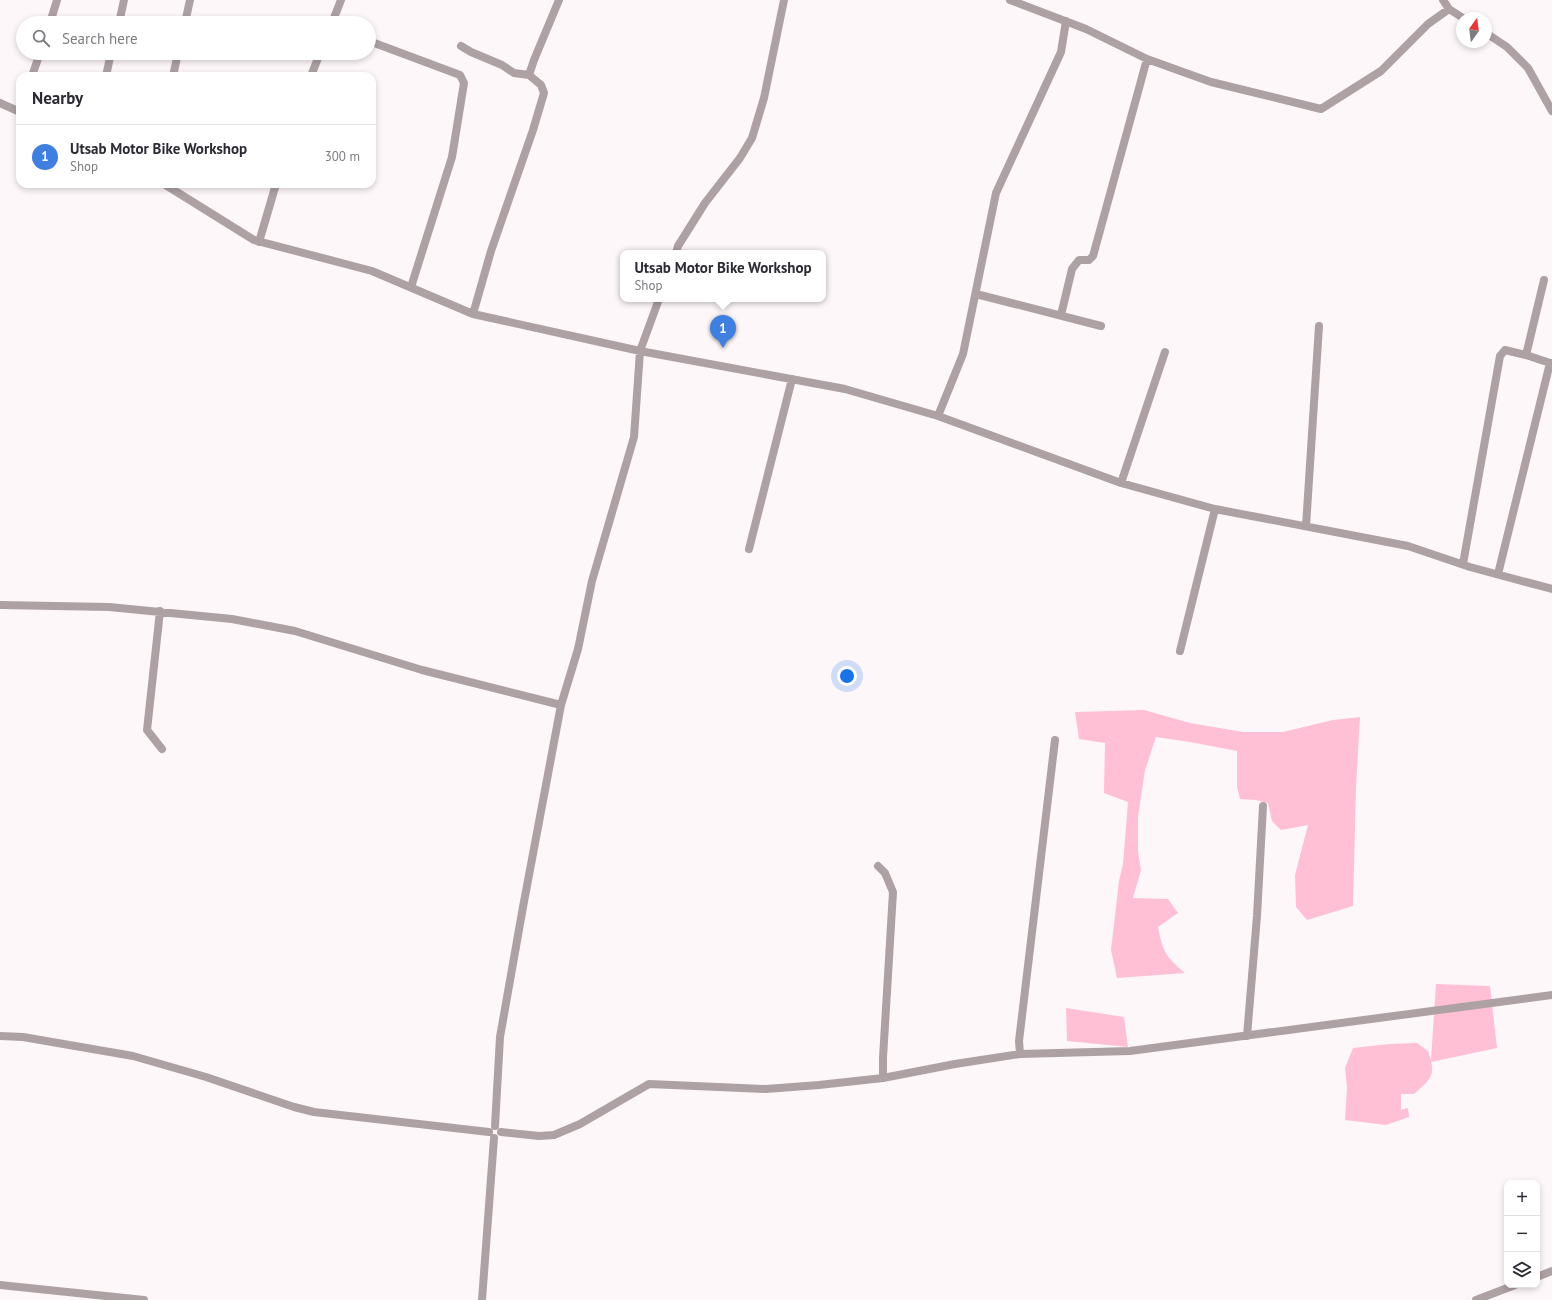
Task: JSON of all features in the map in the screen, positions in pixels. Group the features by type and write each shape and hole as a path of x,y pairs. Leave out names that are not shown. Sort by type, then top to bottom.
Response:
{"street":[{"path":"52,16 57,0"},
{"path":"121,16 124,0"},
{"path":"187,16 190,0"},
{"path":"335,16 341,0"},
{"path":"530,75 534,60 559,0"},
{"path":"677,250 705,203 740,158 752,138 764,98 784,0"},
{"path":"1010,0 1086,29 1146,59 1211,82 1321,109 1381,71 1428,24 1449,9"},
{"path":"1443,0 1449,9 1456,14"},
{"path":"938,416 963,354 996,193 1061,52 1066,22"},
{"path":"1492,37 1507,47 1528,68 1552,111"},
{"path":"376,44 460,75 464,84 452,157 411,287"},
{"path":"461,46 471,52 502,65 514,73 530,75 541,85 544,93 533,130 490,251 473,314"},
{"path":"1061,316 1072,269 1079,260 1089,260 1093,256 1146,59"},
{"path":"33,72 38,60"},
{"path":"107,72 109,60"},
{"path":"174,72 176,60"},
{"path":"313,72 317,60"},
{"path":"0,103 16,110"},
{"path":"170,188 254,240 372,271 473,314 640,351 846,389 938,416 1121,483 1215,509 1408,546 1463,564 1552,589"},
{"path":"259,242 275,188"},
{"path":"1526,355 1544,280"},
{"path":"976,294 1101,326"},
{"path":"482,1300 495,1132 500,1037 561,705 578,649 592,581 634,437 640,351 658,302"},
{"path":"1306,526 1320,326"},
{"path":"1463,564 1500,356 1505,350 1526,355 1551,363 1498,574"},
{"path":"1121,483 1165,352"},
{"path":"749,548 792,379"},
{"path":"1180,651 1215,509"},
{"path":"0,605 109,606 232,619 295,631 422,670 561,705"},
{"path":"160,611 147,730 162,749"},
{"path":"1020,1054 1019,1041 1055,740"},
{"path":"1248,1036 1263,806"},
{"path":"878,866 885,873 894,892 883,1078"},
{"path":"0,1036 23,1037 133,1056 206,1077 314,1112 539,1136 554,1134 580,1124 649,1084 766,1089 883,1078 955,1064 1020,1054 1130,1051 1552,995"},
{"path":"1540,1276 1552,1271"},
{"path":"0,1285 144,1300"},
{"path":"1476,1300 1507,1288"}],"shaded area":[{"path":"1144,710 1190,723 1243,732 1283,732 1333,720 1360,717 1356,787 1353,906 1307,920 1296,907 1295,875 1308,825 1281,830 1272,821 1268,803 1256,800 1240,799 1237,787 1237,751 1156,737 1145,770 1138,817 1138,852 1141,870 1133,898 1168,899 1178,913 1158,927 1163,948 1169,958 1185,973 1117,978 1111,950 1119,881 1123,864 1128,802 1104,793 1105,743 1079,739 1075,712"},
{"path":"1436,984 1490,986 1497,1048 1431,1062 1432,1072 1426,1083 1414,1094 1401,1094 1401,1110 1408,1108 1409,1117 1386,1125 1345,1120 1347,1088 1345,1068 1353,1048 1417,1043 1428,1051 1431,1060"},
{"path":"1066,1008 1124,1017 1128,1047 1067,1041"}],"place":[{"name":"Utsab Motor Bike Workshop","path":"723,348"}]}
